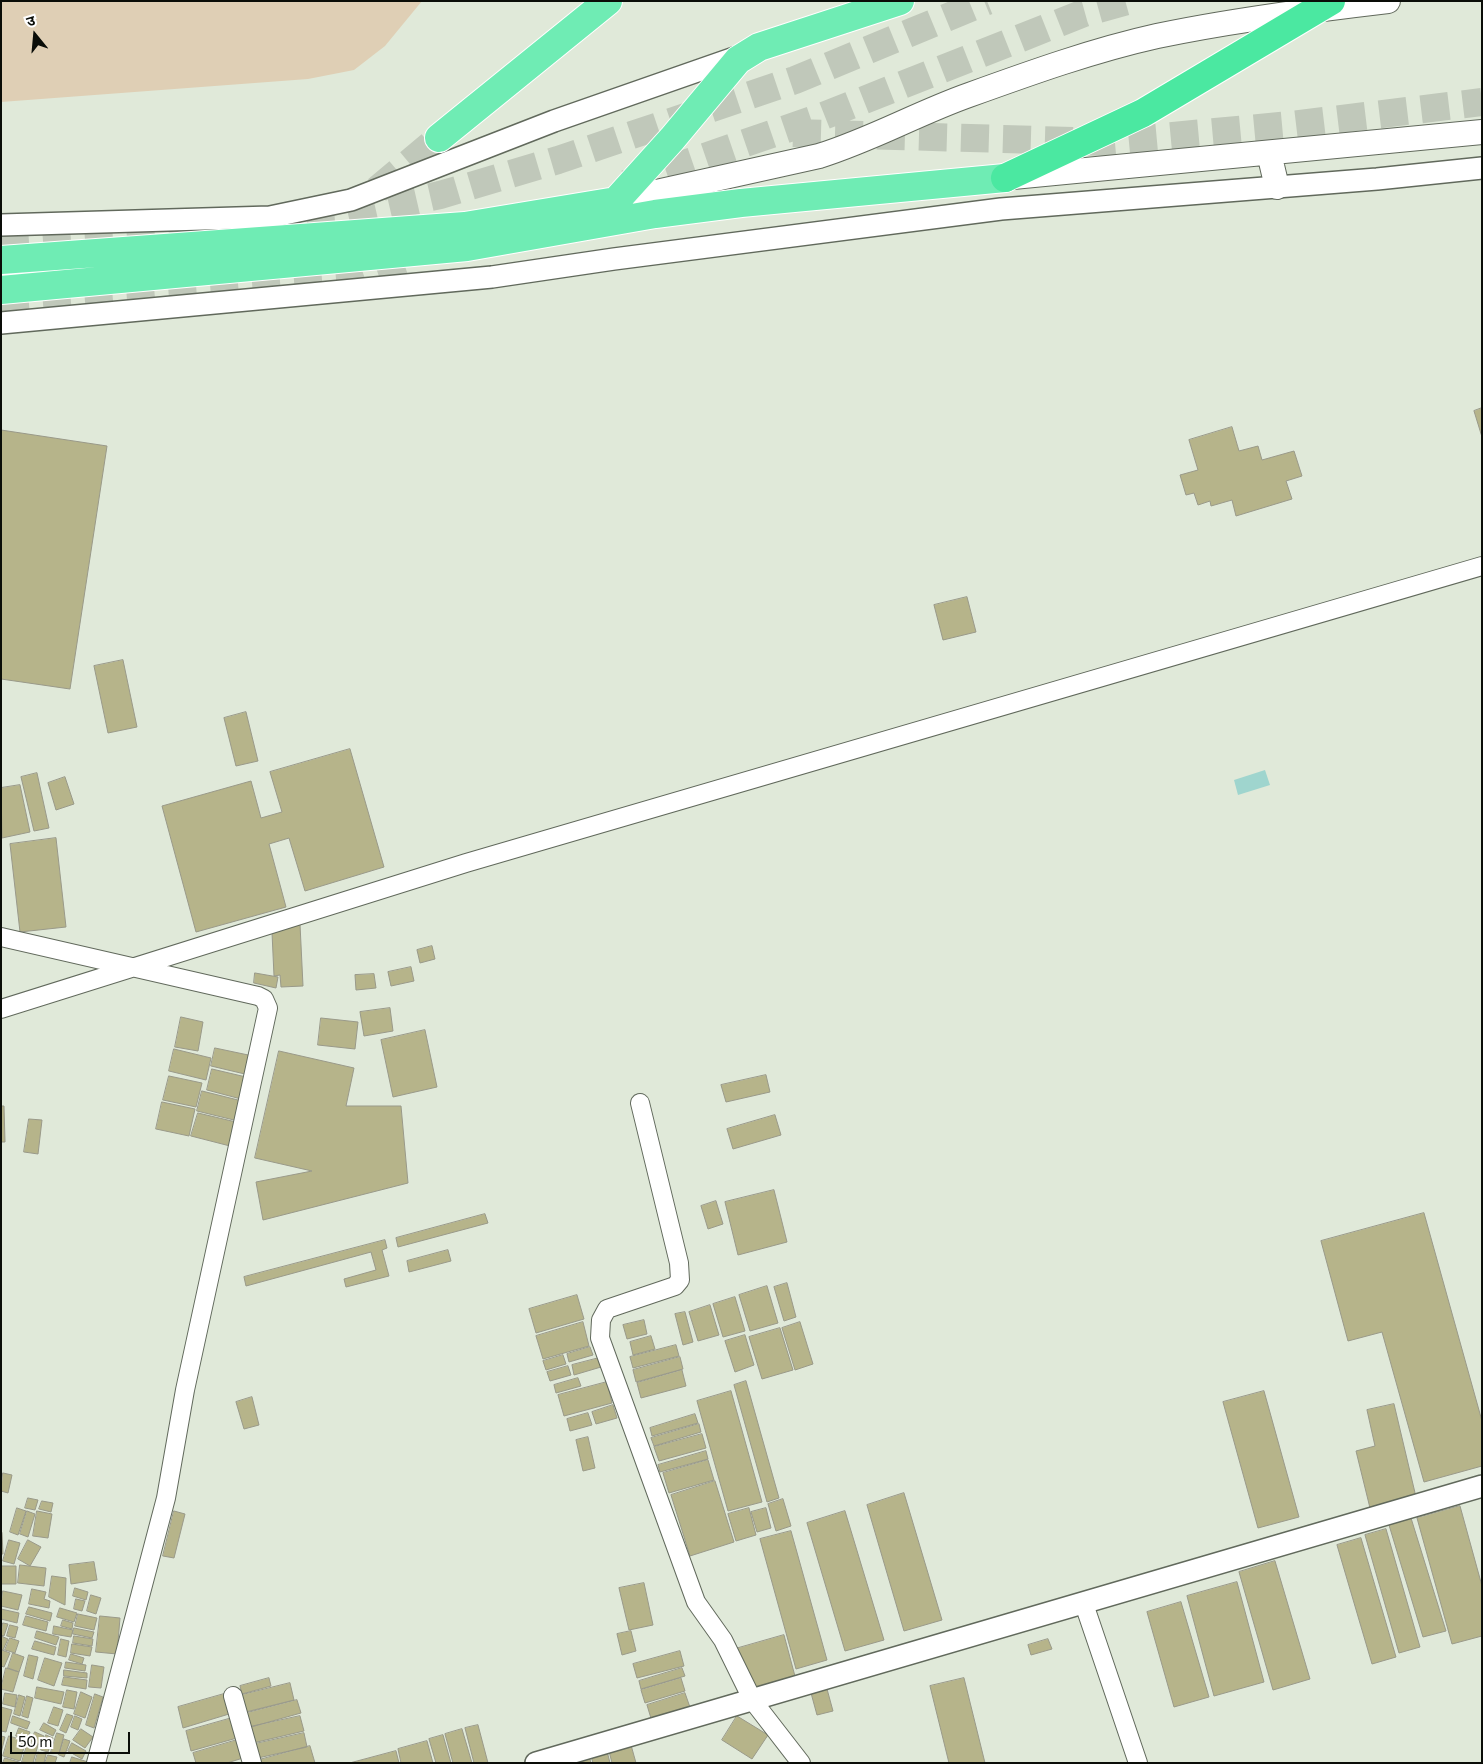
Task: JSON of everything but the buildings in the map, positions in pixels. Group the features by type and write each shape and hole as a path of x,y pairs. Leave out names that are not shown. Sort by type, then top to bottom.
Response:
{"highway":[{"path":"439,138 608,1"},
{"path":"1,260 464,226 616,201 672,139 738,60 759,47 900,1"},
{"path":"1,290 467,247 655,214 731,204 826,193 1005,178 1143,113 1322,6"}],"main road":[{"path":"616,201 843,149 902,121 968,95 1078,59 1155,37 1322,6 1388,1"},
{"path":"1005,178 1482,132"},
{"path":"1269,153 1277,187"}],"street":[{"path":"1,225 270,217 351,200 554,121 749,54"},
{"path":"1,323 492,278 614,259 1001,209 1277,187 1482,168"},
{"path":"1,1009 129,967 476,860 1482,566"},
{"path":"1,937 258,996 264,998 268,1008 185,1390 166,1498 96,1763"},
{"path":"640,1103 679,1263 680,1280 675,1286 607,1309 601,1320 600,1338 689,1586 703,1614 723,1640 753,1701 802,1763"},
{"path":"536,1763 1482,1486"},
{"path":"1084,1604 1138,1763"},
{"path":"234,1696 252,1763"}],"shaded area":[{"path":"1,1 422,1 385,46 354,70 308,79 1,102"}],"water":[{"path":"1265,770 1270,785 1238,795 1234,780"}],"tunnel":[{"path":"265,224 340,218 440,195 558,160 795,80 987,1"},
{"path":"626,184 821,117 1084,13 1127,1"},
{"path":"793,133 1107,142 1290,125 1482,102"},
{"path":"377,190 439,138"},
{"path":"1,243 215,228"},
{"path":"1,305 351,278 413,257"}]}
